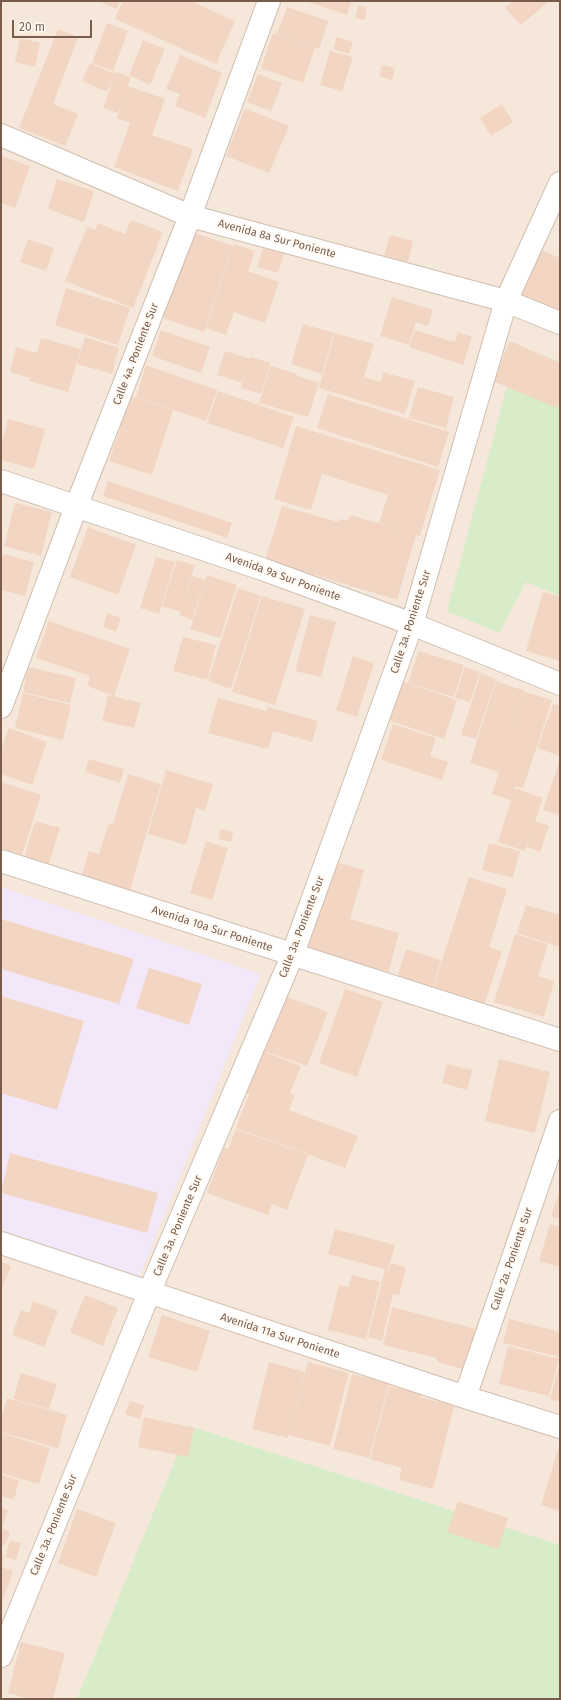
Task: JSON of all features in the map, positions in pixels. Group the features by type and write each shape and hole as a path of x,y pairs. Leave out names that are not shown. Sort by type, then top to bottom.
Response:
{"street":[{"name":"Calle 4a. Poniente Sur","path":"1,707 76,507 190,216 269,1"},
{"name":"Avenida 8a Sur Poniente","path":"1,135 190,216 506,301 560,323"},
{"name":"Calle 3a. Poniente Sur","path":"1,1656 9,1614 149,1293 292,956 412,624 506,301 560,183"},
{"name":"Avenida 9a Sur Poniente","path":"1,481 262,569 412,624 560,684"},
{"name":"Avenida 10a Sur Poniente","path":"1,861 292,956 560,1040"},
{"name":"Calle 2a. Poniente Sur","path":"465,1397 560,1120"},
{"name":"Avenida 11a Sur Poniente","path":"1,1243 149,1293 560,1427"}],"shaded area":[{"path":"1,1 560,1 560,1699 1,1699"},
{"path":"1,887 261,974 139,1278 1,1230"}],"green space":[{"path":"518,345 560,362 560,596 526,582 499,633 447,611"},
{"path":"189,1426 560,1545 560,1699 77,1699"}],"building":[{"path":"98,1 120,1 116,9"},
{"path":"123,1 191,1 235,21 216,64 115,19"},
{"path":"305,1 351,1 347,15"},
{"path":"513,1 549,1 521,25 505,8"},
{"path":"358,5 367,7 365,20 355,18"},
{"path":"287,7 328,21 319,49 277,34"},
{"path":"107,23 128,31 113,71 92,63"},
{"path":"58,29 78,37 53,104 78,114 65,146 19,128"},
{"path":"273,33 315,48 303,83 261,68"},
{"path":"337,37 353,42 349,54 333,49"},
{"path":"20,38 40,43 35,67 15,62"},
{"path":"143,40 165,49 150,85 129,75"},
{"path":"330,51 353,57 342,91 320,85"},
{"path":"180,55 222,73 205,118 175,106 180,94 166,89"},
{"path":"90,63 115,74 116,72 131,77 128,86 165,99 152,135 193,149 178,191 114,167 130,123 117,118 125,95 118,113 103,108 114,77 107,92 82,81"},
{"path":"382,65 395,68 392,80 379,76"},
{"path":"258,74 282,83 271,111 247,102"},
{"path":"502,104 513,122 491,136 480,118"},
{"path":"245,108 289,126 269,173 226,156"},
{"path":"1,156 30,166 15,208 1,203"},
{"path":"57,179 94,191 84,222 48,209"},
{"path":"131,220 163,232 133,308 65,281 87,227 95,230 98,223 125,234"},
{"path":"192,232 233,246 204,332 163,318"},
{"path":"390,235 413,241 408,262 384,256"},
{"path":"28,239 54,248 46,271 20,262"},
{"path":"234,244 255,251 248,271 279,282 265,323 234,312 226,335 206,328"},
{"path":"263,248 284,254 278,273 257,267"},
{"path":"539,249 560,258 560,319 518,301"},
{"path":"66,288 130,308 118,345 55,325"},
{"path":"392,297 433,310 428,326 416,322 409,345 380,336"},
{"path":"303,324 334,333 322,374 291,364"},
{"path":"161,330 210,347 201,373 152,356"},
{"path":"415,330 455,342 458,332 472,337 463,365 409,347"},
{"path":"335,333 374,344 364,377 381,382 383,372 415,381 405,414 319,388"},
{"path":"85,337 119,348 112,374 77,364"},
{"path":"41,338 81,349 68,392 29,381 30,378 10,372 16,347 37,353"},
{"path":"510,341 560,363 560,399 557,408 493,381"},
{"path":"225,351 250,359 251,357 271,363 261,394 241,388 248,366 242,383 217,375"},
{"path":"146,365 217,390 206,421 136,397"},
{"path":"271,366 319,383 308,417 259,403"},
{"path":"418,387 454,397 446,428 409,418"},
{"path":"218,391 294,417 283,448 207,423"},
{"path":"328,394 449,432 438,467 317,428"},
{"path":"131,396 173,410 152,475 109,461"},
{"path":"8,419 45,429 34,469 1,460 1,445"},
{"path":"296,426 440,470 420,536 416,535 397,600 265,560 282,506 338,522 339,519 348,521 350,515 405,531 379,523 388,495 322,474 311,510 274,499"},
{"path":"108,481 232,523 227,538 103,496"},
{"path":"15,503 52,512 41,556 4,546"},
{"path":"88,527 136,545 118,595 70,577"},
{"path":"3,554 34,562 25,596 1,590 1,562"},
{"path":"156,557 175,562 159,614 140,608"},
{"path":"177,560 195,565 183,602 192,576 205,580 192,620 180,615 181,612 162,606"},
{"path":"207,575 237,585 220,638 190,629"},
{"path":"238,588 261,596 231,689 208,681"},
{"path":"543,592 560,597 560,661 526,651"},
{"path":"262,596 305,609 275,705 232,692"},
{"path":"107,613 121,618 116,632 103,627"},
{"path":"310,615 336,622 321,677 295,671"},
{"path":"49,621 130,649 114,696 87,686 90,676 36,658"},
{"path":"183,637 216,645 207,680 173,671"},
{"path":"419,651 464,665 454,697 408,683"},
{"path":"353,656 374,663 357,717 336,710"},
{"path":"28,667 76,678 70,703 23,692"},
{"path":"465,667 480,672 470,702 455,698"},
{"path":"481,673 496,679 476,739 461,735"},
{"path":"401,681 457,700 444,739 388,720"},
{"path":"496,681 525,691 508,743 525,692 552,700 523,788 515,786 512,798 515,788 543,798 535,821 549,826 540,852 527,847 531,833 525,851 498,842 511,800 492,794 499,772 470,763"},
{"path":"23,693 71,705 63,740 15,728"},
{"path":"108,695 141,703 134,728 102,721"},
{"path":"218,698 267,711 268,707 318,721 312,742 273,731 268,749 208,733"},
{"path":"553,704 560,706 560,756 537,748"},
{"path":"393,724 436,738 430,756 448,762 442,780 381,760"},
{"path":"9,728 47,742 32,785 1,774 1,750"},
{"path":"89,759 124,769 120,783 85,772"},
{"path":"560,759 560,815 543,810"},
{"path":"166,770 213,784 205,811 196,808 186,845 148,834"},
{"path":"128,774 161,784 130,890 82,875 89,851 99,854 109,823 113,824"},
{"path":"1,782 41,795 22,855 1,848"},
{"path":"35,821 60,828 48,866 24,858"},
{"path":"221,829 233,832 231,842 218,839"},
{"path":"206,841 228,848 212,900 190,893"},
{"path":"489,843 520,851 513,878 482,870"},
{"path":"331,861 364,870 350,919 399,933 387,977 305,954"},
{"path":"469,877 507,889 489,947 502,951 484,1005 433,988"},
{"path":"526,905 560,915 560,947 517,933"},
{"path":"1,919 134,959 119,1004 1,969"},
{"path":"515,934 548,944 538,976 554,981 544,1017 494,1002"},
{"path":"406,949 441,960 432,989 397,978"},
{"path":"149,968 202,984 189,1025 136,1008"},
{"path":"345,989 383,1002 357,1077 319,1063"},
{"path":"279,994 328,1012 307,1066 259,1049"},
{"path":"1,996 84,1021 57,1110 1,1093"},
{"path":"263,1051 301,1066 290,1093 295,1095 289,1110 358,1136 345,1168 236,1128 249,1094 244,1092"},
{"path":"499,1059 550,1072 535,1133 485,1121"},
{"path":"447,1064 472,1070 467,1090 442,1083"},
{"path":"236,1129 308,1155 287,1210 272,1204 268,1215 207,1193 224,1147 228,1149"},
{"path":"10,1153 158,1193 147,1233 1,1193"},
{"path":"560,1190 560,1219 551,1216"},
{"path":"550,1224 560,1227 560,1267 539,1261"},
{"path":"335,1229 395,1245 388,1270 328,1254"},
{"path":"1,1262 11,1266 1,1291"},
{"path":"391,1263 406,1267 399,1295 393,1294 382,1341 368,1337 385,1269 389,1271"},
{"path":"352,1275 380,1282 366,1339 328,1330 339,1285 349,1287"},
{"path":"85,1295 118,1308 103,1346 70,1332"},
{"path":"33,1301 58,1311 44,1347 12,1335 21,1310 29,1313"},
{"path":"392,1307 476,1329 466,1370 437,1362 437,1358 383,1345"},
{"path":"162,1315 210,1331 197,1372 148,1357"},
{"path":"509,1319 560,1332 560,1357 503,1343"},
{"path":"508,1346 559,1359 549,1396 499,1384"},
{"path":"269,1362 305,1372 288,1438 252,1429"},
{"path":"308,1362 349,1373 330,1446 289,1435"},
{"path":"560,1363 560,1402 550,1399"},
{"path":"21,1373 57,1384 49,1409 13,1399"},
{"path":"352,1374 389,1383 369,1458 333,1449"},
{"path":"389,1386 421,1394 420,1397 454,1406 433,1489 399,1480 402,1468 370,1459"},
{"path":"7,1398 67,1415 58,1448 1,1432 1,1418"},
{"path":"130,1401 144,1405 140,1419 125,1414"},
{"path":"144,1417 194,1428 188,1457 138,1447"},
{"path":"1,1433 50,1448 39,1484 1,1473"},
{"path":"558,1449 560,1449 560,1511 541,1505"},
{"path":"1,1475 19,1480 14,1500 1,1496"},
{"path":"458,1501 508,1518 498,1549 447,1532"},
{"path":"1,1507 8,1510 3,1526 1,1525"},
{"path":"77,1509 116,1523 96,1577 58,1563"},
{"path":"1,1528 10,1532 5,1546 1,1544"},
{"path":"10,1540 21,1543 16,1560 5,1557"},
{"path":"1,1554 5,1556 1,1567"},
{"path":"1,1567 13,1571 2,1603 1,1602"},
{"path":"21,1642 65,1653 53,1699 31,1699 8,1693"}]}
